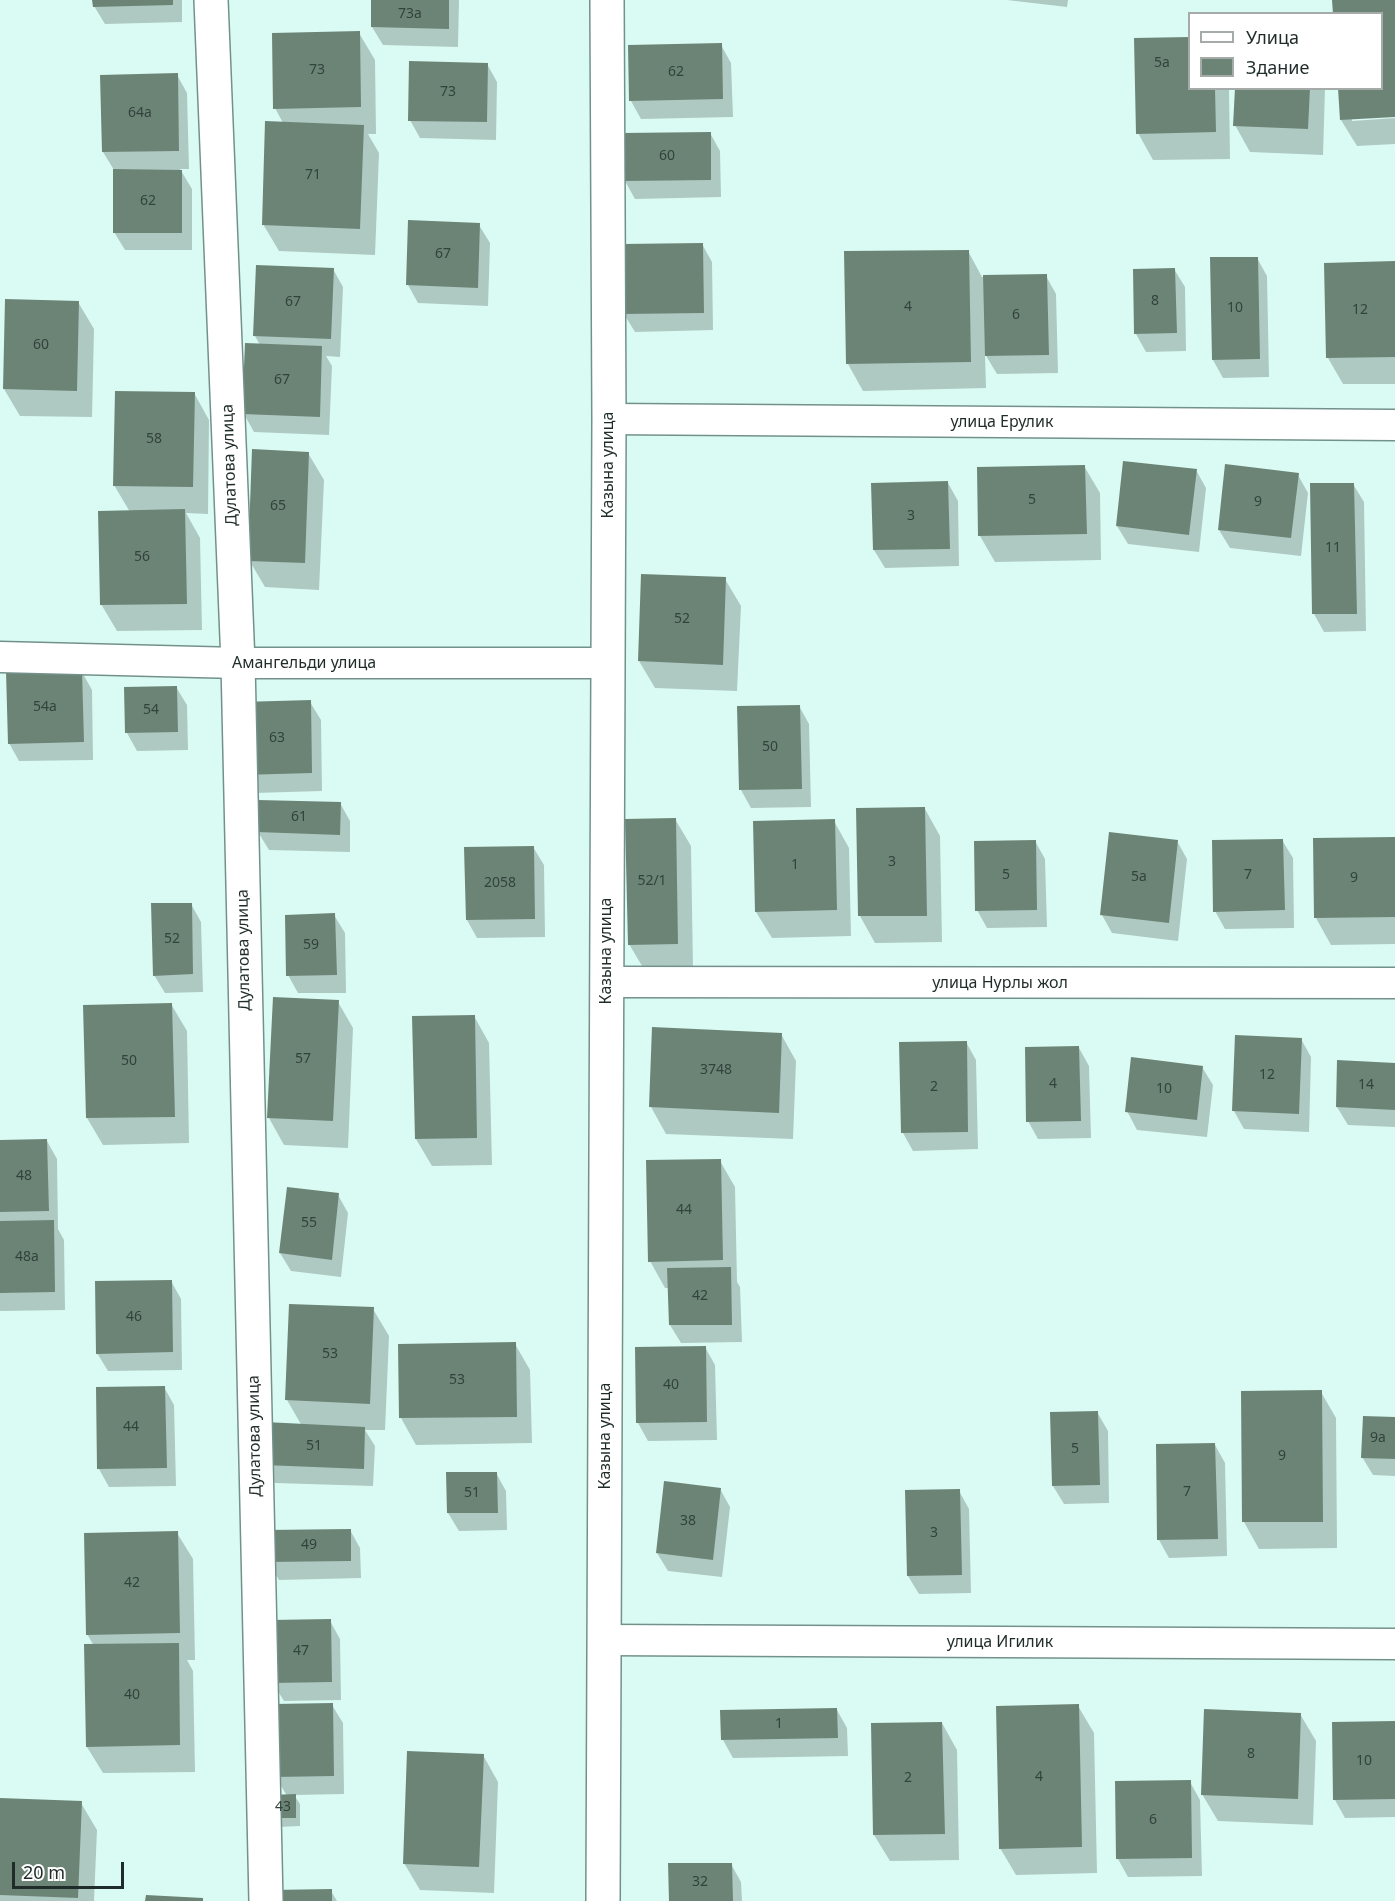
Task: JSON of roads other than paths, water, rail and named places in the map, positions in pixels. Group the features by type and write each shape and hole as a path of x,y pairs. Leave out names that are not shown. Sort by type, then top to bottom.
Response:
{"street":[{"name":"Дулатова улица","path":"211,0 238,663 266,1901"},
{"name":"Казына улица","path":"603,1901 609,419 607,0"},
{"name":"улица Ерулик","path":"609,419 1395,425"},
{"name":"Амангельди улица","path":"0,657 238,663 607,663"},
{"name":"улица Нурлы жол","path":"606,982 1395,983"},
{"name":"улица Игилик","path":"605,1640 1395,1644"}]}
